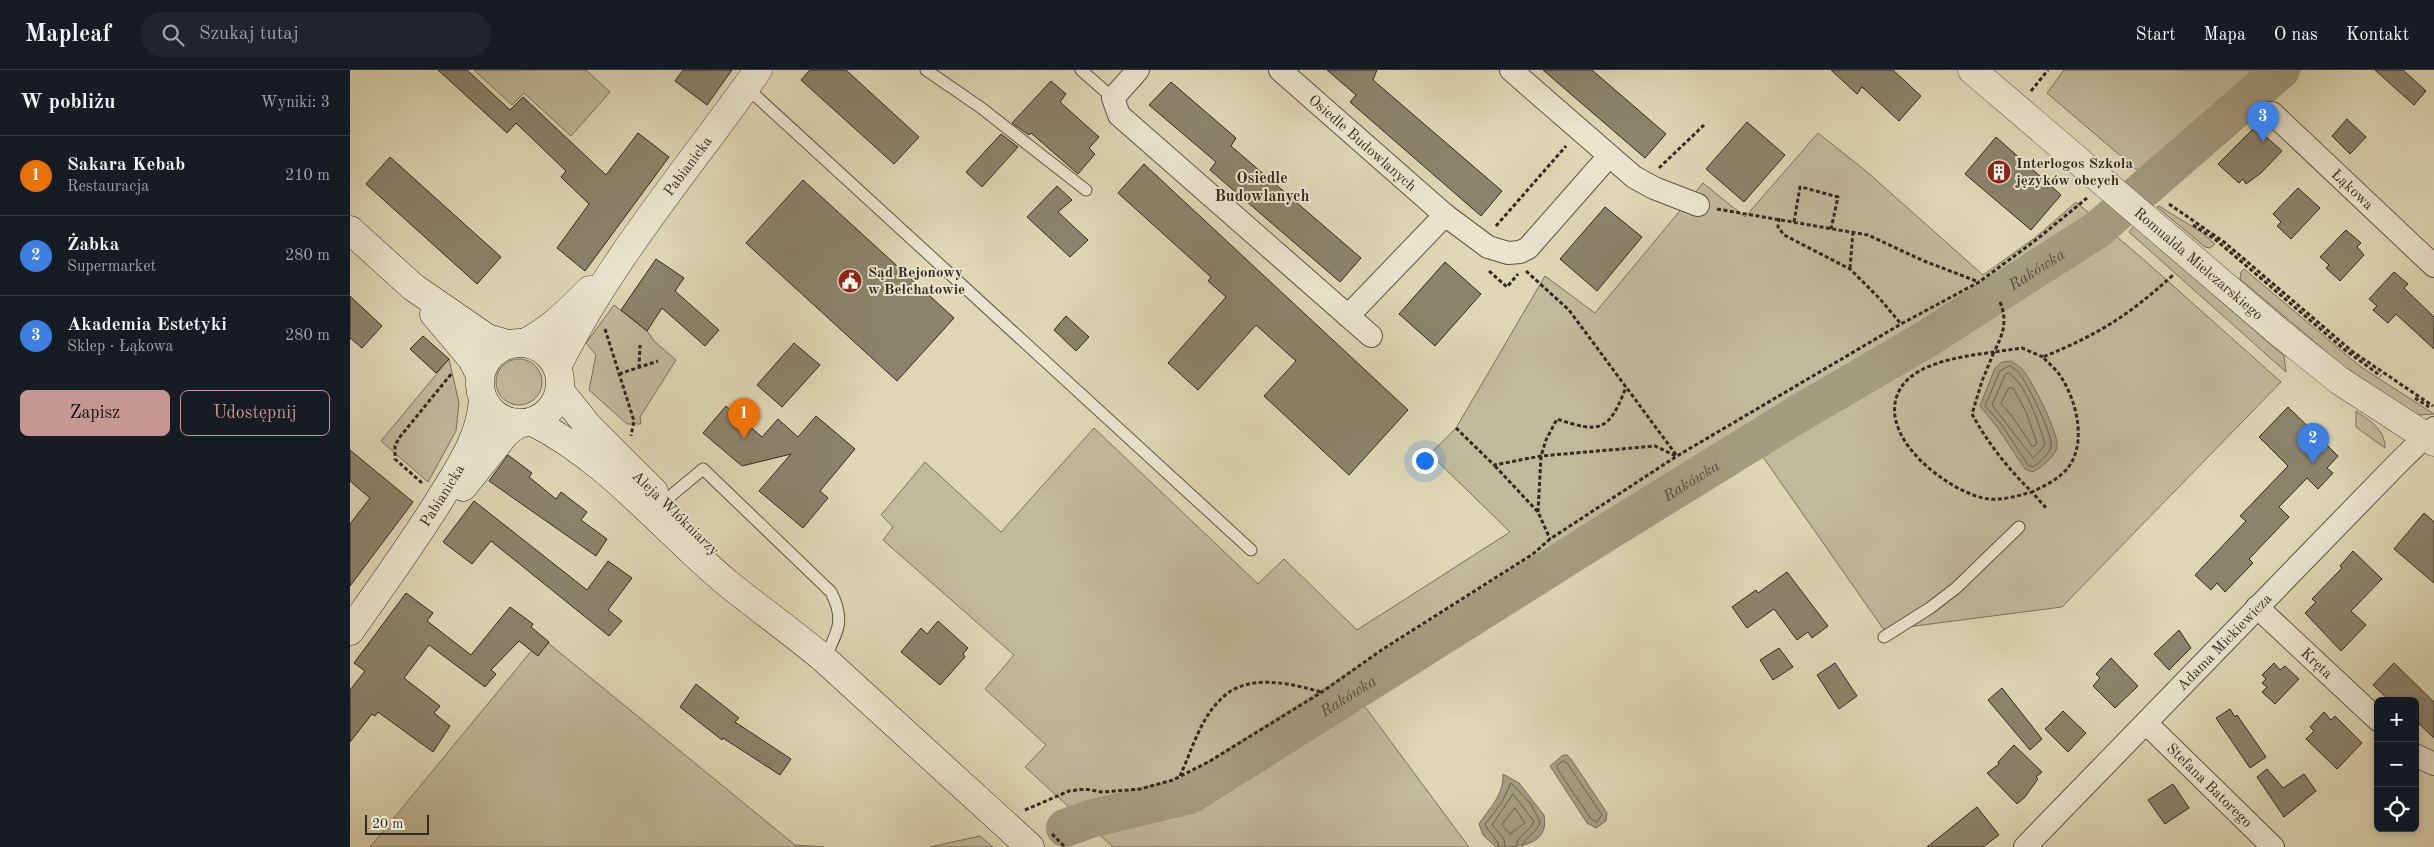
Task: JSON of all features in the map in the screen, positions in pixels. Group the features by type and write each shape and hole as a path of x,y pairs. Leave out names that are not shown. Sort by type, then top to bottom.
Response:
{"main road":[{"name":"Romualda Mielczarskiego","path":"1972,70 2115,190 2157,207 2280,333 2340,381 2431,436"},
{"name":"Pabianicka","path":"559,379 573,336 618,262 752,79"},
{"path":"350,230 413,287 487,338 542,349 551,356 559,379 556,402 546,414 525,423 503,420 490,411 473,381 472,359 413,287"},
{"name":"Pabianicka","path":"517,343 542,334 558,321 618,262"},
{"path":"473,381 493,353 517,343"},
{"name":"Aleja Włókniarzy","path":"559,379 588,426 659,509 726,582 794,633 1017,818 1030,847"},
{"name":"Pabianicka","path":"350,631 402,559 464,461 482,420 473,381"},
{"name":"Pabianicka","path":"402,559 506,433 525,423"},
{"name":"Aleja Włókniarzy","path":"525,423 552,432 659,509"}],"street":[{"path":"1138,70 1113,98 1119,115 1371,336"},
{"name":"Osiedle Budowlanych","path":"1280,70 1444,215 1488,247 1508,253 1520,252 1528,248 1609,156"},
{"path":"1511,70 1634,177 1654,188 1698,205"},
{"name":"Łąkowa","path":"2272,113 2434,266"},
{"path":"1348,316 1444,215"},
{"name":"Adama Mickiewicza","path":"2025,847 2258,607 2431,436"},
{"name":"Kręta","path":"2258,607 2374,716"},
{"name":"Stefana Batorego","path":"2146,723 2273,847"},
{"path":"2419,757 2434,764"}],"lane":[{"path":"926,70 980,107 1086,190"},
{"path":"1081,70 1113,98"},
{"path":"752,79 1251,550"},
{"path":"659,509 703,469 831,592 836,603 839,626 837,636 824,659"},
{"path":"1884,637 1930,608 1956,588 2019,527"}],"path":[{"path":"1491,230 1499,224 1580,130"},
{"path":"1794,222 1800,187 1838,197 1831,229"},
{"path":"1017,818 1069,791 1085,789 1102,792 1140,790 1180,777 1210,761 1322,692 1383,649 1533,554 1550,539 1677,456 1901,324 1979,282 2086,199"},
{"path":"1698,205 1868,235 1924,261 1979,282"},
{"path":"2157,207 2224,242 2352,352 2434,406"},
{"path":"2157,207 2216,240 2345,350 2387,381 2434,410"},
{"path":"1779,218 1778,227 1784,234 1850,269 1880,299 1901,324"},
{"path":"1850,269 1853,231"},
{"path":"1523,269 1569,310 1677,456"},
{"path":"1488,270 1508,287"},
{"path":"2043,358 2087,339 2117,322 2144,302 2173,275"},
{"path":"2000,302 2004,313 2005,329 1982,380 1972,414 2018,479 2047,509"},
{"path":"603,324 634,421 631,436"},
{"path":"639,368 640,345"},
{"path":"2022,348 2043,358 2061,376 2074,404 2077,442 2072,462 2062,474 2032,492 2005,499 1984,499 1959,490 1938,477 1903,440 1896,421 1897,400 1902,387 1912,376 1961,356 1994,352 2022,348"},
{"path":"619,374 658,361"},
{"path":"428,488 395,459 395,446 404,430 473,381"},
{"path":"1538,512 1541,456 1557,419 1586,429 1599,427 1610,420 1617,410 1626,387"},
{"path":"1456,428 1538,512 1550,539"},
{"path":"1494,465 1541,456 1655,446 1677,456"},
{"path":"1180,777 1210,714 1225,695 1244,686 1270,681 1289,683 1322,692"}],"shaded area":[{"path":"474,70 586,70 610,92 571,136 524,93 512,105"},
{"path":"2064,70 2301,70 2164,193 2047,93"},
{"path":"1818,133 1866,171 1983,275 2036,237 2076,202 2281,382 2062,607 1884,630 1756,447 1357,696 1469,847 1113,847 1025,767 1046,745 985,689 1014,655 883,540 893,527 881,515 925,462 1001,532 1094,428 1258,584 1284,559 1357,630 1510,532 1430,454 1456,428 1545,276 1595,313 1703,183 1745,217"},
{"path":"2159,206 2201,232 2215,244 2210,248 2205,247 2157,207"},
{"path":"2134,226 2284,356 2286,372 2129,232"},
{"path":"2244,269 2361,367 2434,414 2418,415 2413,413 2343,366 2240,279 2241,272"},
{"path":"614,305 647,331 655,342 676,360 640,417 641,424 627,424 589,390 596,355 586,343"},
{"path":"449,359 459,403 456,431 428,482 381,441"},
{"path":"514,359 524,359 538,369 542,382 538,395 532,401 524,405 514,405 500,395 496,387 496,377 506,363"},
{"path":"2356,411 2380,431 2385,448 2356,427"},
{"path":"542,638 795,845 824,847 370,847"},
{"path":"980,836 993,847 930,847"}],"water":[{"path":"2011,361 2022,369 2033,385 2045,408 2057,441 2057,448 2050,459 2032,472 2025,469 1997,427 1980,406 1995,368 2002,362"},
{"path":"1563,755 1567,755 1571,759 1607,813 1606,821 1596,828 1587,823 1550,766"},
{"path":"1503,774 1519,783 1544,815 1542,834 1530,843 1496,847 1483,835 1479,824 1499,795"}],"building":[{"path":"438,70 467,70 510,110 523,97 606,175 638,133 669,157 585,271 557,248 589,204 561,177 566,171 516,123 507,133"},
{"path":"683,70 732,70 707,105 675,81"},
{"path":"810,70 846,70 919,137 894,164 801,80"},
{"path":"1327,70 1377,70 1373,80 1502,191 1481,216 1350,102 1356,95"},
{"path":"1543,70 1592,70 1666,134 1645,158"},
{"path":"1831,70 1893,70 1921,96 1899,121 1862,87 1857,94"},
{"path":"2375,70 2403,70 2426,91 2414,105"},
{"path":"1051,81 1066,94 1060,102 1099,137 1089,148 1095,154 1078,174 1031,133 1029,135 1012,123"},
{"path":"1171,82 1236,138 1231,146 1361,258 1340,282 1210,170 1216,162 1149,105"},
{"path":"2347,119 2366,137 2350,154 2332,136"},
{"path":"1747,122 1785,155 1744,202 1706,169"},
{"path":"2255,127 2282,151 2261,173 2246,184 2243,179 2239,183 2218,164"},
{"path":"1001,134 1018,147 982,187 966,172"},
{"path":"1996,137 2061,195 2031,230 1965,174"},
{"path":"390,157 501,257 477,284 366,184"},
{"path":"1144,164 1408,410 1349,475 1264,396 1296,361 1256,325 1198,390 1168,363 1226,297 1208,281 1211,277 1118,193"},
{"name":"Sąd Rejonowy w Bełchatowie","path":"803,180 954,318 897,381 746,243"},
{"path":"1057,186 1072,200 1058,212 1088,240 1070,257 1027,217"},
{"path":"2298,188 2320,208 2291,239 2277,226 2281,222 2273,214"},
{"path":"1605,207 1642,237 1597,291 1560,259"},
{"path":"2346,230 2361,243 2357,247 2364,255 2340,281 2326,268 2329,265 2320,257"},
{"path":"656,259 684,278 675,291 719,330 705,346 662,308 647,331 621,310"},
{"path":"1445,262 1481,294 1435,346 1399,314"},
{"path":"2394,272 2408,284 2404,288 2434,317 2434,349 2396,314 2388,323 2373,310 2377,306 2369,299"},
{"path":"350,296 382,326 362,348 350,338"},
{"path":"1066,316 1089,337 1076,351 1054,330"},
{"path":"423,336 449,359 436,373 410,349"},
{"path":"794,343 820,365 782,407 757,385"},
{"path":"726,406 762,437 778,419 798,437 816,416 855,449 820,491 828,498 803,528 759,491 791,454 742,466 703,433"},
{"path":"2288,407 2338,456 2327,468 2333,473 2318,489 2307,478 2279,507 2289,517 2249,559 2253,563 2225,592 2217,583 2211,590 2195,575 2246,521 2240,516 2288,466 2259,437"},
{"path":"350,450 413,502 350,586 350,524 370,498 350,481"},
{"path":"508,455 532,473 529,477 556,499 561,492 587,512 581,520 607,539 596,556 489,481"},
{"path":"474,501 587,590 608,561 632,578 608,610 622,621 609,636 491,541 472,564 443,542"},
{"path":"2424,513 2434,522 2434,583 2394,549"},
{"path":"2353,551 2382,579 2351,611 2366,625 2341,651 2305,613 2316,602 2312,599 2342,568 2340,566"},
{"path":"1787,572 1828,626 1812,638 1808,632 1797,640 1774,609 1747,628 1732,607 1756,590 1758,593"},
{"path":"406,593 433,613 427,621 471,655 510,607 533,624 531,627 549,642 538,656 519,641 491,670 496,674 485,687 429,645 404,678 440,706 434,713 450,726 433,752 378,712 375,716 372,714 350,742 350,690 365,671 354,663"},
{"path":"938,621 968,648 963,654 965,657 940,685 901,652 921,628 927,634"},
{"path":"2179,630 2191,648 2169,670 2154,654"},
{"path":"1779,648 1793,667 1773,680 1760,660"},
{"path":"2111,658 2138,686 2115,708 2093,686 2100,678 2096,674"},
{"path":"1835,663 1857,696 1839,709 1817,675"},
{"path":"2274,663 2280,670 2285,666 2299,679 2275,704 2262,692 2267,687 2262,683 2266,679 2262,675"},
{"path":"2394,663 2434,702 2434,738 2419,724 2419,697 2386,697 2373,685"},
{"path":"696,684 739,718 735,722 791,759 780,775 723,738 722,740 680,707"},
{"path":"2002,688 2042,739 2030,750 1988,700"},
{"path":"2230,709 2235,717 2237,715 2266,757 2250,768 2216,718"},
{"path":"2063,711 2086,733 2068,752 2045,729"},
{"path":"2324,712 2331,720 2335,716 2362,743 2337,769 2306,739 2314,731 2310,727"},
{"path":"2014,745 2042,772 2036,777 2038,779 2025,797 2017,804 1987,773 1999,764 1998,762"},
{"path":"2267,769 2283,788 2304,774 2316,791 2284,817 2257,777"},
{"path":"2173,784 2189,808 2165,824 2148,800"},
{"path":"1977,807 1999,835 1983,847 1927,847"}],"waterway":[{"name":"Rakówka","path":"1065,828 1090,819 1190,795 1607,532 1798,414 1928,338 2097,230 2281,70"}],"place":[{"name":"Akademia Estetyki","path":"2263,142"},
{"name":"Interlogos Szkoła języków obcych","path":"1999,172"},
{"name":"Sąd Rejonowy w Bełchatowie","path":"850,281"},
{"name":"Sakara Kebab","path":"744,439"},
{"name":"Żabka","path":"2313,464"}],"district":[{"name":"Osiedle Budowlanych","path":"1262,186"}]}
